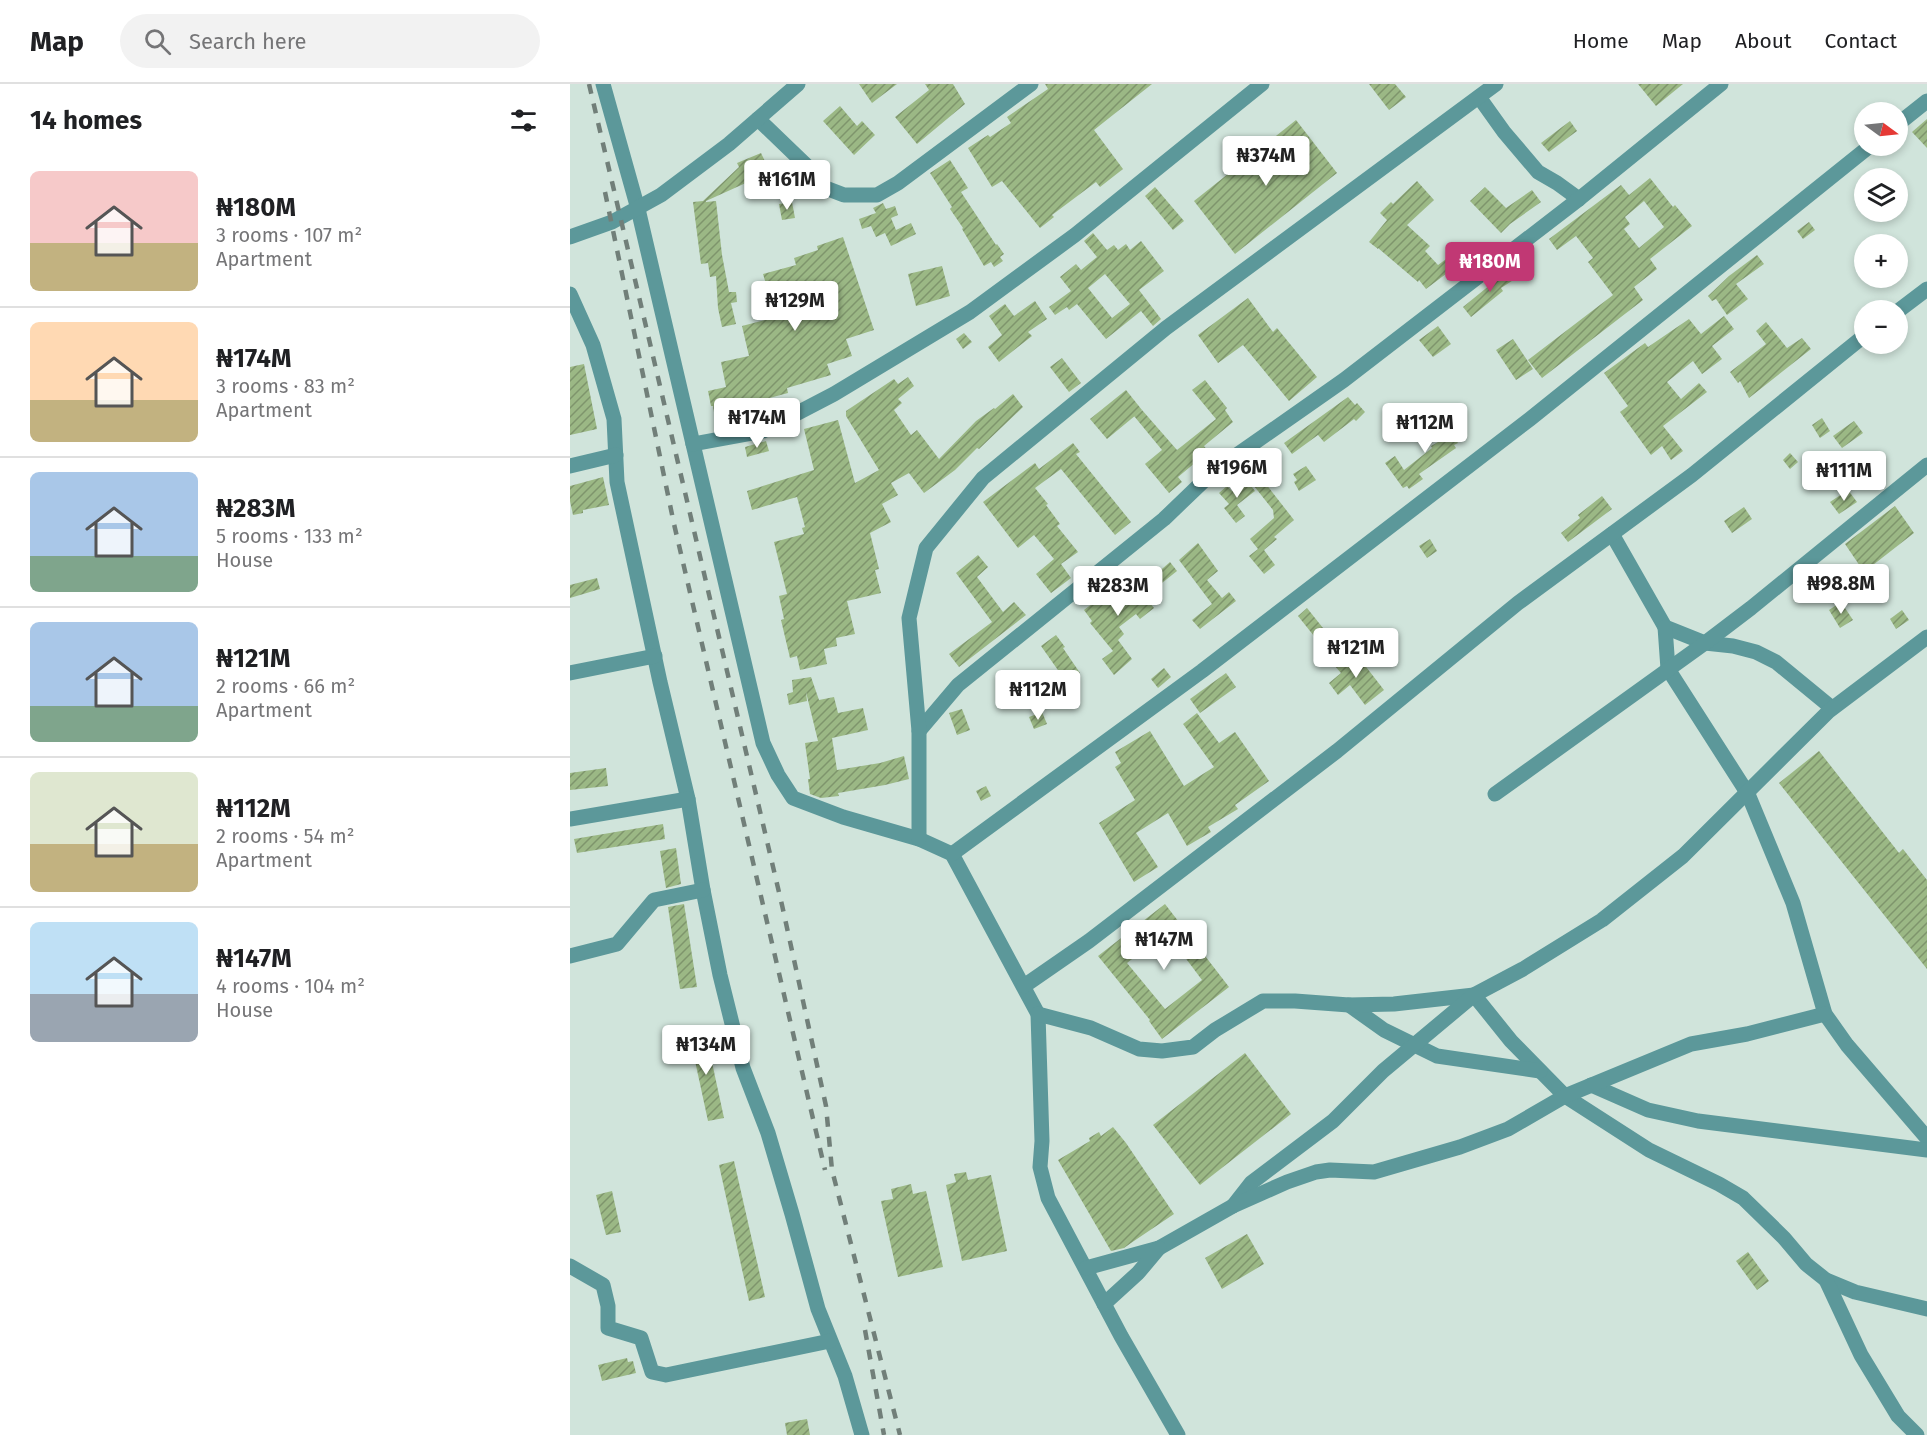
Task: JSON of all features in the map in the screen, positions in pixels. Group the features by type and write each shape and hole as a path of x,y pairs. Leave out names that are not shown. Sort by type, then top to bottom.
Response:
{"street":[{"path":"603,84 638,209 763,743 778,776 793,798 843,817 919,839 952,854 1038,1014 1042,1141 1040,1167 1048,1198 1104,1304 1178,1435"},
{"path":"570,237 612,222 662,195 758,119 798,84"},
{"path":"758,119 810,169 823,187 844,195 877,195 898,183 1031,84"},
{"path":"693,444 763,431 834,394 970,312 1075,235 1262,84"},
{"path":"919,839 919,731 909,618 926,548 983,478 1166,328 1496,84"},
{"path":"919,731 958,685 1164,519 1214,471 1344,380 1579,199 1721,84"},
{"path":"1479,98 1538,172 1579,199"},
{"path":"1908,116 1927,101"},
{"path":"952,854 1202,671 1530,419 1858,156"},
{"path":"1908,303 1927,289"},
{"path":"570,294 593,345 614,419 618,482 688,799 720,975 743,1068 768,1133 818,1309 845,1376 862,1435"},
{"path":"1024,987 1089,941 1337,751 1518,603 1692,475 1854,344"},
{"path":"570,466 616,455"},
{"path":"1495,794 1705,643 1927,465"},
{"path":"1612,534 1665,627 1668,669 1748,794 1793,903 1825,1014 1847,1045 1927,1138"},
{"path":"1665,627 1705,643 1756,652 1776,662 1832,708"},
{"path":"1233,1206 1251,1183 1333,1121 1383,1071 1416,1046 1474,995 1523,969 1602,920 1683,856 1748,794 1832,708 1927,637"},
{"path":"570,673 655,656"},
{"path":"570,819 688,799"},
{"path":"570,956 617,944 654,900 703,890"},
{"path":"1038,1014 1091,1028 1139,1049 1162,1051 1193,1047 1215,1030 1263,1001 1349,1005 1394,1004 1474,995"},
{"path":"1474,995 1511,1041 1565,1096 1649,1150 1743,1198 1784,1238 1806,1264 1826,1280 1856,1292 1927,1309"},
{"path":"1349,1005 1384,1030 1437,1056 1540,1071"},
{"path":"1086,1268 1159,1248 1233,1206 1316,1172 1330,1170 1374,1172 1460,1147 1508,1129 1565,1096 1691,1044 1747,1034 1825,1014"},
{"path":"1591,1085 1648,1110 1698,1121 1927,1150"},
{"path":"1104,1304 1138,1273 1159,1248"},
{"path":"570,1266 603,1285 608,1306 608,1328 641,1338 652,1372 666,1375 830,1341"},
{"path":"1826,1280 1861,1355 1898,1416 1917,1435"}],"building":[{"path":"859,84 897,84 872,103"},
{"path":"925,84 953,84 965,104 917,144 895,117 929,90"},
{"path":"1045,84 1152,84 1094,130 1123,169 1100,187 1096,182 1052,215 1054,217 1040,228 1002,181 992,187 968,148 1011,123 1007,117 1048,89"},
{"path":"1369,84 1395,84 1406,97 1389,110"},
{"path":"1638,84 1683,84 1656,106"},
{"path":"840,106 857,126 862,121 875,135 854,155 823,121"},
{"path":"1927,119 1927,148 1912,132"},
{"path":"1296,120 1337,173 1235,254 1194,201"},
{"path":"1570,121 1577,131 1549,152 1541,143"},
{"path":"761,153 770,172 706,201 716,201 729,292 736,292 737,302 731,303 736,324 722,327 716,276 710,277 708,263 701,264 693,202 703,201 739,167 737,163"},
{"path":"950,160 968,188 961,192 1004,254 1000,257 1003,261 994,267 991,262 984,266 950,209 952,207 930,173"},
{"path":"1650,178 1692,226 1650,259 1657,269 1634,287 1643,300 1542,378 1528,360 1613,295 1588,262 1593,258 1576,236 1557,250 1549,239 1621,185 1629,195","holes":["1644,201 1664,227 1639,248 1624,229 1630,224 1625,217"]},
{"path":"1417,181 1434,200 1407,225 1430,246 1425,251 1438,265 1468,243 1475,252 1426,289 1419,280 1418,282 1369,242 1387,220 1380,213"},
{"path":"1155,187 1184,221 1173,230 1145,196"},
{"path":"1485,187 1506,208 1532,190 1541,202 1501,233 1470,201"},
{"path":"792,202 795,218 782,220 779,204"},
{"path":"883,203 886,209 895,206 898,215 891,218 896,230 911,223 916,234 891,246 885,233 876,237 871,226 862,229 859,219 876,213 873,208"},
{"path":"1809,222 1815,230 1803,239 1797,231"},
{"path":"1093,233 1107,250 1114,245 1118,250 1126,244 1130,250 1141,241 1164,271 1139,290 1161,319 1153,326 1141,311 1106,339 1077,304 1055,315 1049,307 1071,291 1060,277 1076,264 1081,270 1097,257 1084,241","holes":["1105,274 1130,304 1112,318 1088,288"]},
{"path":"843,237 874,330 846,339 852,356 827,364 831,375 787,388 788,393 758,401 761,418 716,425 708,391 726,387 721,362 749,356 742,326 776,317 763,274 796,265 794,258 818,250 817,246"},
{"path":"1757,255 1764,264 1736,284 1748,299 1727,315 1716,299 1712,301 1708,296 1729,276"},
{"path":"942,266 950,296 916,306 908,274"},
{"path":"1512,267 1518,277 1501,288 1503,291 1471,317 1463,307"},
{"path":"1248,298 1273,332 1277,328 1317,377 1289,401 1243,345 1218,363 1198,335"},
{"path":"1035,301 1047,319 1028,332 1032,336 999,362 988,347 1002,335 989,316 1005,304 1014,316"},
{"path":"1724,316 1734,329 1712,346 1722,359 1702,374 1693,361 1667,382 1681,399 1699,383 1707,392 1663,426 1683,451 1671,460 1662,446 1651,455 1620,412 1628,406 1604,373 1645,343 1648,347 1689,319 1701,334"},
{"path":"1766,322 1787,348 1802,338 1811,349 1749,398 1740,381 1738,383 1730,372 1766,344 1756,331"},
{"path":"1438,326 1451,344 1433,357 1419,340"},
{"path":"964,333 972,342 963,349 956,339"},
{"path":"1513,339 1533,369 1516,380 1496,350"},
{"path":"1062,358 1081,383 1069,392 1050,367"},
{"path":"584,364 597,429 570,435 570,367"},
{"path":"908,377 914,386 898,399 902,403 894,410 911,435 917,430 939,459 976,421 1013,394 1023,407 955,470 924,493 909,473 891,483 898,495 882,504 891,522 870,533 879,569 875,570 881,593 847,601 855,634 836,638 837,646 824,649 827,664 800,670 797,656 790,658 781,620 784,619 779,596 787,594 774,542 804,534 802,528 805,527 797,497 752,510 747,491 814,470 804,429 838,420 855,483 879,470 846,416 846,411 894,379 898,384"},
{"path":"1205,380 1227,408 1225,410 1233,422 1204,446 1214,459 1202,469 1196,462 1178,477 1182,482 1169,493 1145,464 1162,450 1134,416 1142,410 1177,450 1216,419 1192,390"},
{"path":"1126,390 1142,410 1107,439 1090,419"},
{"path":"1348,397 1365,412 1356,421 1354,419 1324,442 1318,435 1292,454 1284,443"},
{"path":"1439,413 1458,443 1454,445 1456,448 1419,474 1423,479 1409,489 1407,486 1403,488 1385,463 1395,456 1404,470 1432,448 1431,446 1438,442 1425,422"},
{"path":"1822,418 1830,431 1820,438 1812,425"},
{"path":"1854,421 1863,433 1842,448 1833,436"},
{"path":"766,441 769,451 747,457 745,447"},
{"path":"1073,443 1080,452 1076,454 1131,522 1115,535 1061,469 1035,488 1060,524 1057,526 1078,552 1061,564 1071,578 1051,593 1036,574 1054,559 1034,535 1018,548 983,502 1035,463 1039,469"},
{"path":"1790,453 1798,462 1790,469 1783,460"},
{"path":"1306,466 1316,480 1299,491 1293,474"},
{"path":"603,477 609,505 583,510 583,513 573,515 570,486"},
{"path":"1246,479 1255,491 1237,505 1245,516 1236,523 1224,508 1229,504 1219,493 1227,486 1232,491"},
{"path":"1262,479 1294,520 1274,537 1277,539 1264,550 1275,565 1264,574 1249,556 1258,549 1250,539 1274,518 1273,510 1254,486"},
{"path":"1848,490 1857,502 1839,514 1830,502"},
{"path":"1602,496 1612,509 1568,542 1561,533 1580,518 1578,515"},
{"path":"1895,506 1914,533 1864,572 1845,544"},
{"path":"1744,507 1752,519 1732,533 1724,521"},
{"path":"1430,539 1437,551 1427,558 1419,546"},
{"path":"1198,543 1218,571 1207,580 1222,598 1229,592 1236,601 1200,629 1192,620 1212,604 1179,560"},
{"path":"978,555 988,567 977,577 1003,612 1014,602 1026,615 959,667 949,654 992,622 956,573"},
{"path":"1170,562 1177,571 1162,583 1155,575"},
{"path":"1127,574 1131,580 1135,576 1146,589 1141,592 1154,608 1140,619 1136,614 1119,627 1124,634 1118,640 1132,659 1114,675 1102,659 1113,651 1090,623 1092,621 1084,610"},
{"path":"597,578 600,589 570,598 570,585"},
{"path":"1841,602 1853,620 1840,628 1829,610"},
{"path":"1307,608 1323,628 1314,636 1298,616"},
{"path":"1902,610 1909,620 1896,629 1890,619"},
{"path":"1056,635 1080,673 1067,683 1041,646"},
{"path":"1353,650 1384,690 1365,705 1350,685 1338,695 1329,683 1341,673 1334,665"},
{"path":"1164,668 1171,677 1158,688 1151,679"},
{"path":"1226,673 1236,687 1200,713 1190,699"},
{"path":"811,677 819,700 834,697 838,713 863,708 868,730 832,738 837,770 880,763 904,756 909,779 838,793 839,796 821,798 810,794 805,743 818,741 806,692 807,701 789,705 787,694 793,692 792,680"},
{"path":"962,709 970,730 957,735 949,713"},
{"path":"1042,712 1047,724 1034,729 1029,717"},
{"path":"1197,713 1219,743 1235,732 1269,781 1235,805 1238,809 1208,827 1211,832 1187,846 1168,813 1136,833 1158,867 1134,882 1099,823 1135,800 1115,767 1121,763 1115,752 1150,731 1184,786 1214,767 1183,724"},
{"path":"1819,751 1899,853 1903,849 1927,880 1927,969 1779,783"},
{"path":"606,768 608,786 570,790 570,773"},
{"path":"986,786 991,796 981,801 976,791"},
{"path":"663,824 665,839 577,853 574,839"},
{"path":"676,848 681,884 666,888 660,851"},
{"path":"684,904 697,987 680,989 668,907"},
{"path":"1165,904 1229,987 1162,1039 1150,1020 1098,956","holes":["1166,932 1202,980 1165,1009 1127,963"]},
{"path":"705,1030 724,1118 708,1121 689,1033"},
{"path":"1245,1053 1291,1114 1200,1185 1153,1125"},
{"path":"1113,1127 1174,1214 1124,1248 1111,1251 1058,1160 1090,1141 1089,1138 1099,1132 1101,1136"},
{"path":"734,1161 765,1297 749,1301 719,1165"},
{"path":"966,1172 968,1180 991,1175 1007,1251 962,1261 946,1185 956,1182 954,1174"},
{"path":"911,1184 913,1194 926,1191 943,1267 898,1277 881,1201 893,1199 891,1189"},
{"path":"612,1191 621,1232 606,1235 596,1195"},
{"path":"1247,1234 1264,1264 1222,1289 1205,1258"},
{"path":"1748,1252 1769,1281 1757,1290 1736,1261"},
{"path":"627,1358 628,1362 633,1361 636,1373 602,1381 598,1365"},
{"path":"807,1419 810,1435 787,1435 785,1423"}],"railway":[{"path":"589,84 782,905 826,1106 832,1170 900,1435"},
{"path":"605,192 674,524 825,1170"},
{"path":"865,1330 884,1435"}]}
